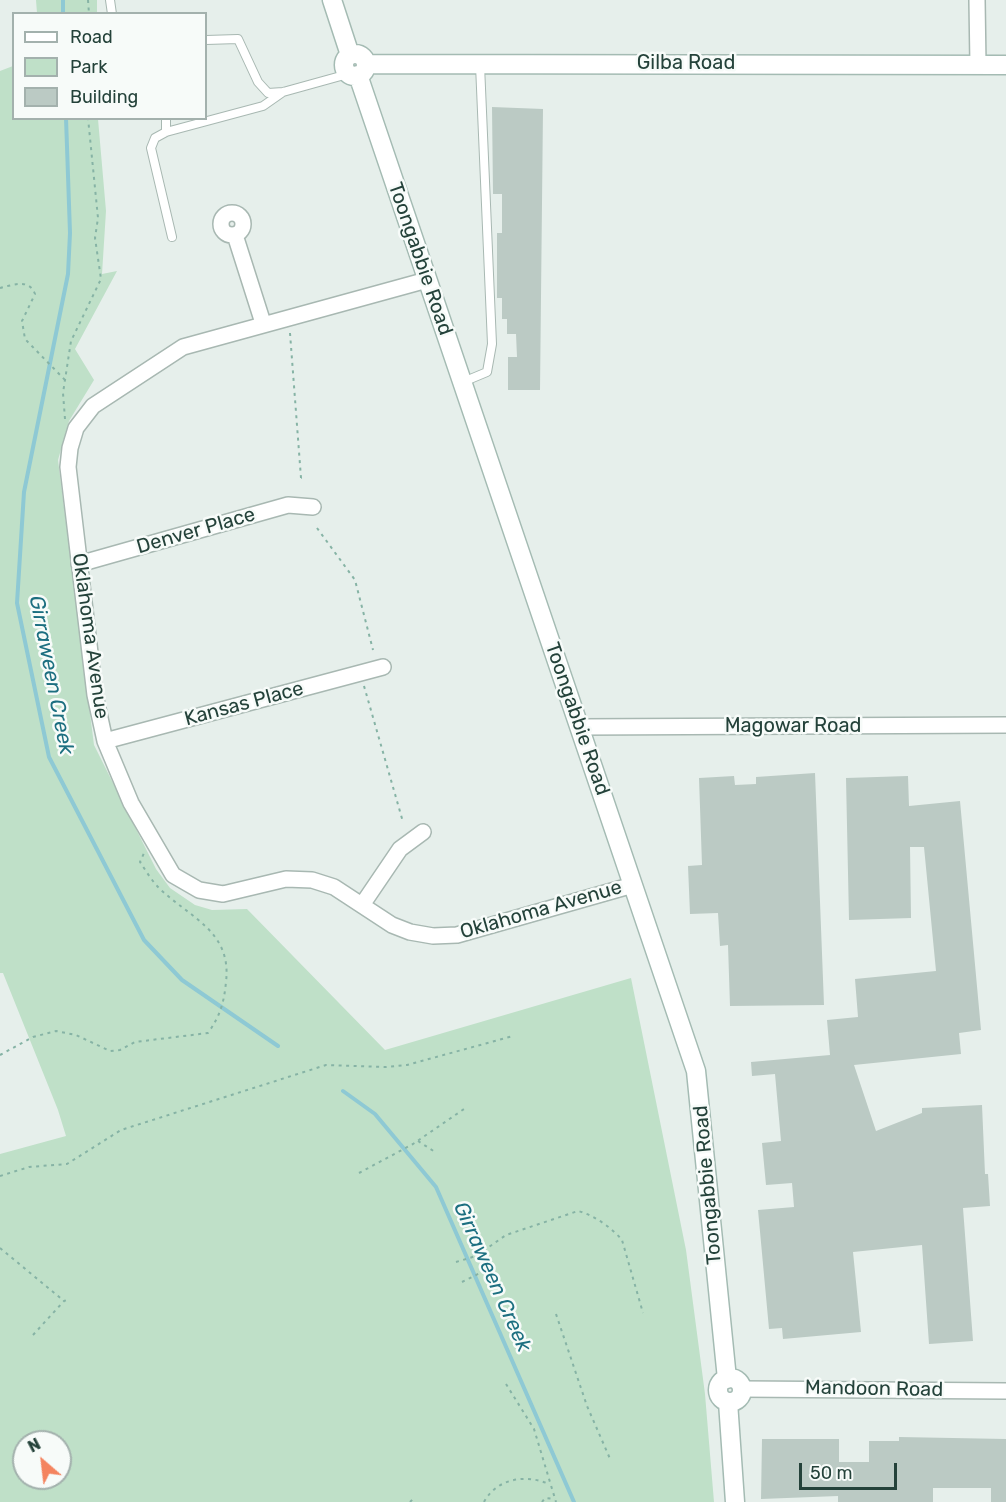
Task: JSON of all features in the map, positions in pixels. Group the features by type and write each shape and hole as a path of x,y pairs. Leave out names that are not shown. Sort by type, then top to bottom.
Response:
{"main road":[{"name":"Toongabbie Road","path":"332,0 696,1071 734,1384 722,1381 718,1389 721,1398 728,1402 735,1502"},
{"name":"Gilba Road","path":"356,67 479,63 1006,65"}],"street":[{"path":"977,0 978,65"},
{"path":"235,235 263,323"},
{"name":"Oklahoma Avenue","path":"427,280 197,341 178,350 93,406 76,428 68,466 95,695 105,741 131,803 173,875 199,890 223,894 286,879 312,880 334,887 410,932 433,936 457,935 633,885"},
{"name":"Denver Place","path":"79,564 288,505 313,507"},
{"name":"Kansas Place","path":"105,741 383,667"},
{"name":"Magowar Road","path":"580,727 1006,725"},
{"path":"362,905 400,849 423,832"},
{"name":"Mandoon Road","path":"734,1384 1006,1391"}],"lane":[{"path":"207,40 238,39 258,82 268,93 283,92"},
{"path":"463,382 487,372 492,344 479,63"},
{"path":"172,237 151,148 155,138 166,132 263,105 283,92 356,67"},
{"path":"166,120 166,132"}],"path":[{"path":"70,448 63,393 71,341 100,279 94,238 97,208 88,120"},
{"path":"0,288 19,284 29,285 33,289 34,294 22,321 21,329 30,347 65,380"},
{"path":"290,333 301,478 297,479"},
{"path":"317,528 356,580 373,650"},
{"path":"363,681 403,822"},
{"path":"0,1055 33,1036 56,1031 76,1035 110,1051 120,1050 135,1042 208,1033 219,1017 225,1001 226,958 218,939 160,889 140,862 152,838"},
{"path":"0,1176 29,1167 67,1164 121,1130 326,1065 386,1067 407,1065 513,1036"},
{"path":"359,1173 418,1141 464,1109"},
{"path":"418,1141 435,1152"},
{"path":"456,1262 476,1256 517,1230 578,1211 588,1213 615,1230 622,1240 643,1313"},
{"path":"0,1248 64,1301"},
{"path":"462,1282 486,1270"},
{"path":"33,1335 64,1301 70,1299"},
{"path":"556,1314 587,1406 611,1461"},
{"path":"506,1384 534,1429 556,1500"},
{"path":"484,1502 497,1487 508,1481 537,1479 550,1484"},
{"path":"410,1502 414,1498"},
{"path":"542,1502 545,1498 556,1500"}],"green space":[{"path":"36,0 97,0 97,12 37,12"},
{"path":"12,66 12,120 98,120 106,211 102,274 117,271 75,349 94,380 69,421 58,460 94,745 156,869 170,888 195,905 212,910 247,909 385,1050 631,978 686,1250 705,1394 714,1502 0,1502 0,1154 66,1136 58,1110 3,973 0,973 0,71"}],"building":[{"path":"492,107 543,109 540,390 508,390 508,357 517,357 516,334 507,334 507,319 502,319 502,298 497,298 497,233 502,233 502,194 493,194"},
{"path":"815,773 824,1005 730,1006 728,945 720,946 718,913 690,914 688,866 702,865 699,778 734,776 735,785 756,784 756,777"},
{"path":"908,776 909,806 960,801 981,1030 959,1033 961,1054 854,1065 876,1131 922,1113 922,1108 982,1105 985,1174 988,1174 990,1206 963,1208 973,1341 929,1344 922,1245 853,1252 861,1332 783,1339 782,1328 769,1329 758,1210 794,1207 792,1183 766,1185 762,1143 781,1141 775,1074 752,1076 751,1062 830,1055 827,1020 858,1017 855,979 936,971 924,847 910,847 911,918 849,920 846,778"},
{"path":"899,1437 1006,1439 1006,1502 991,1502 991,1488 933,1488 933,1502 838,1502 838,1496 761,1499 762,1439 839,1439 839,1462 869,1462 869,1441 899,1441"}],"waterway":[{"name":"Girraween Creek","path":"63,0 63,12"},
{"name":"Girraween Creek","path":"66,120 70,233 68,274 24,492 17,603 49,757 144,940 182,980 278,1046"},
{"name":"Girraween Creek","path":"343,1091 375,1114 436,1187 574,1502"}]}
